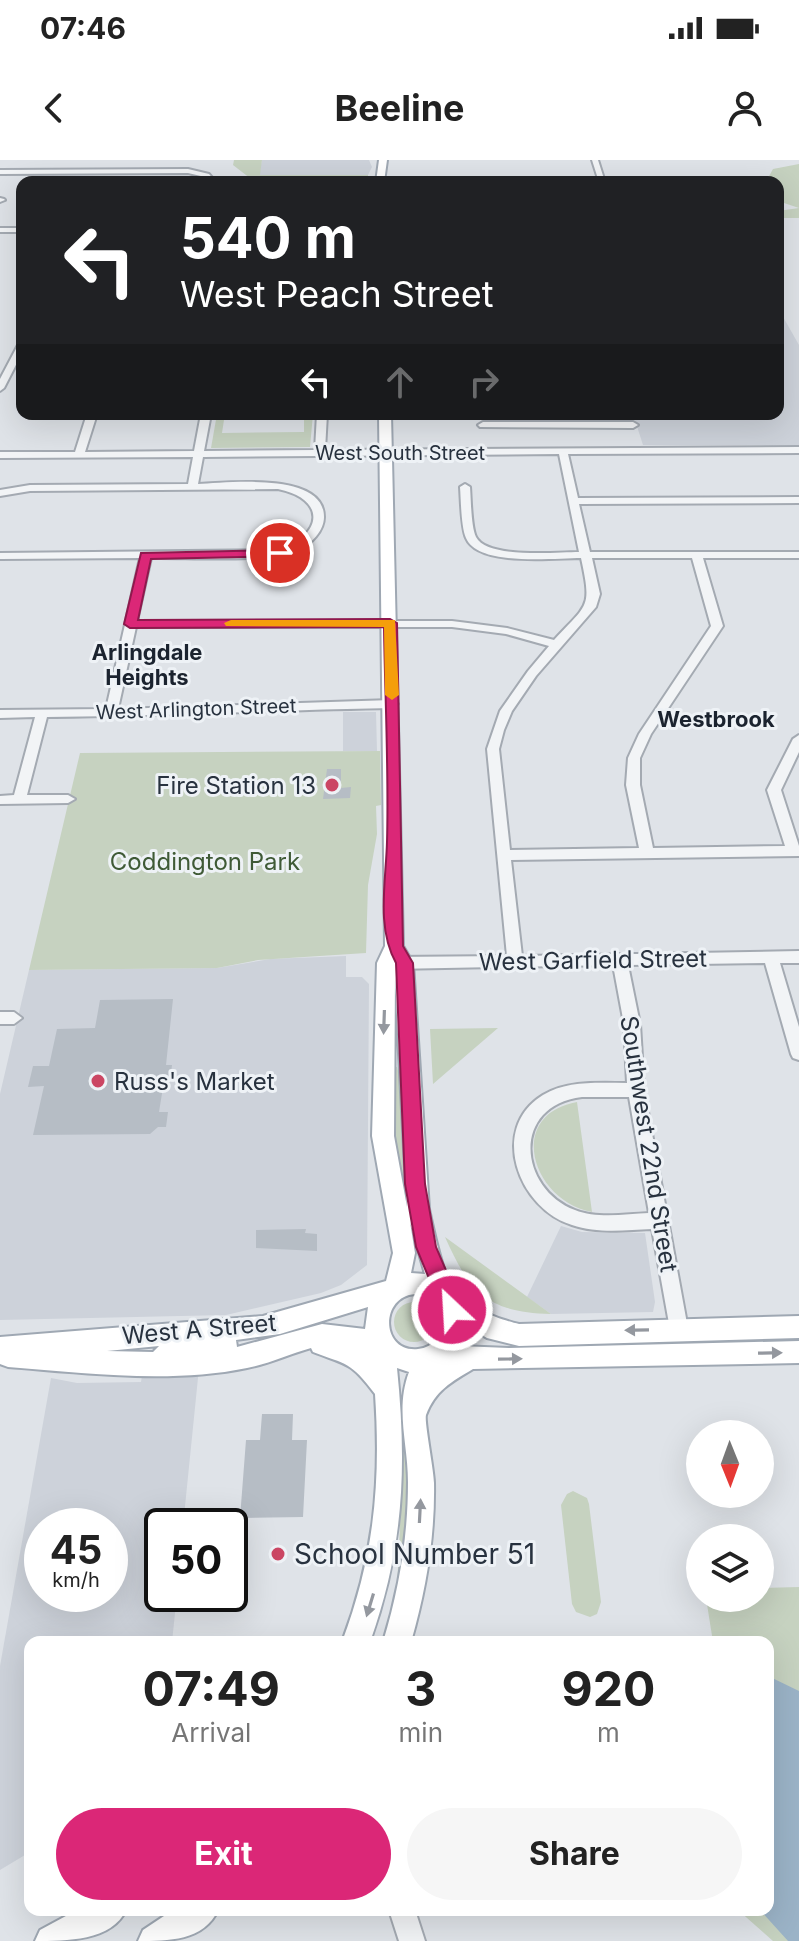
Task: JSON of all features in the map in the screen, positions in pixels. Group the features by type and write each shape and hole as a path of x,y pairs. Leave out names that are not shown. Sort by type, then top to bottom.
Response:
{"main road":[{"path":"375,160 380,170"},
{"path":"380,176 383,160"},
{"path":"358,1636 387,1541 392,1459 382,1344 374,1325 375,1315 379,1305 395,1290 404,1253 395,1218 383,1136 395,957 385,420"},
{"path":"395,957 418,1209 426,1247 455,1318 452,1336 430,1357 412,1400 420,1460"},
{"path":"361,1297 381,1278 395,1252 395,1218"},
{"path":"395,1290 423,1286 506,1334 799,1327"},
{"name":"West A Street","path":"0,1352 121,1351 135,1345 139,1334 233,1331 302,1319 361,1297 395,1290"},
{"path":"158,1364 165,1353 173,1349 233,1344 302,1319"},
{"name":"West A Street","path":"0,1352 114,1365 239,1359 306,1339 336,1334 382,1344"},
{"path":"382,1344 404,1358 799,1352"},
{"path":"289,1346 341,1346 359,1357 387,1390"},
{"path":"399,1636 416,1572 422,1398 442,1371 470,1359"},
{"path":"51,1941 99,1916"},
{"path":"154,1941 193,1916"}],"street":[{"path":"119,172 125,160"},
{"path":"0,172 154,172 208,176"},
{"path":"89,176 91,172"},
{"path":"152,176 154,172"},
{"path":"0,388 16,359"},
{"path":"0,367 12,367"},
{"path":"79,454 90,420"},
{"path":"192,487 205,420"},
{"path":"320,453 322,420"},
{"path":"483,425 629,425 634,451"},
{"name":"West South Street","path":"0,455 799,450"},
{"path":"515,961 494,735 505,711 592,602 586,557 563,452"},
{"path":"0,493 30,488 278,486 301,491 313,498 318,507 317,531 304,545 272,554 0,556"},
{"path":"465,487 471,538 486,553 515,557 799,555"},
{"path":"574,501 799,500"},
{"path":"111,713 146,555"},
{"path":"647,853 633,785 634,758 645,734 717,626 697,556"},
{"path":"130,624 390,623 481,627 559,645"},
{"name":"West Arlington Street","path":"0,714 392,704"},
{"path":"19,800 42,713"},
{"path":"504,855 796,851 774,790 799,739"},
{"path":"0,800 68,799"},
{"name":"West Garfield Street","path":"395,957 515,961 799,957"},
{"path":"771,958 799,1054"},
{"name":"Southwest 22nd Street","path":"620,960 632,1024 636,1090 679,1329"},
{"path":"636,1090 563,1093 540,1104 525,1125 526,1170 537,1194 548,1205 573,1218 660,1221"},
{"path":"404,1916 412,1941"}],"shaded area":[{"path":"262,160 369,160 372,167 368,175 259,175"},
{"path":"784,319 799,345 799,445 643,445 635,420 784,420"},
{"path":"343,712 376,712 377,751 343,751"},
{"path":"346,956 346,977 362,977 369,984 367,1265 341,1285 321,1293 226,1315 0,1320 0,1094 29,970 217,968 270,959"},
{"path":"561,1226 582,1232 645,1233 655,1302 653,1312 551,1314 527,1297"},
{"path":"199,1368 185,1508 144,1508 144,1612 175,1612 173,1636 24,1636 24,1856 0,1870 0,1666 24,1530 24,1612 128,1612 128,1508 28,1508 51,1378 77,1383 141,1382 143,1369"}],"green space":[{"path":"234,160 262,160 260,175 368,176 247,176 233,165"},
{"path":"799,164 799,208 784,203 784,176 769,176 773,169"},
{"path":"799,208 799,218 784,218 784,210"},
{"path":"216,420 224,420 222,433 304,432 304,420 312,420 310,447 211,448"},
{"name":"Coddington Park","path":"380,751 381,805 376,806 377,834 368,885 366,953 258,960 217,968 29,970 80,753"},
{"path":"498,1028 433,1084 430,1029"},
{"path":"392,1067 397,1067 405,1098 415,1229 406,1232 394,1150"},
{"path":"577,1102 592,1212 571,1205 554,1192 542,1176 535,1158 534,1140 541,1123 555,1110"},
{"path":"445,1237 551,1314 511,1309 483,1296 463,1272"},
{"path":"414,1302 428,1308 434,1322 428,1336 414,1342 400,1336 394,1322 400,1308"},
{"path":"799,1333 799,1347 513,1353 513,1346"},
{"path":"399,1410 404,1410 411,1510 397,1588 403,1462"},
{"path":"573,1491 587,1498 589,1504 601,1602 597,1614 590,1617 576,1612 572,1604 561,1505 567,1494"},
{"path":"799,1587 799,1941 773,1941 745,1916 774,1916 774,1636 712,1636 708,1612 774,1612 774,1588"}],"water":[{"path":"774,1679 799,1691 799,1941 788,1941 765,1916 774,1916"}],"building":[{"name":"Fire Station 13","path":"327,769 341,769 341,788 351,787 350,798 323,799"},
{"name":"Russ's Market","path":"173,999 166,1065 172,1065 170,1081 164,1081 159,1112 168,1112 166,1127 158,1127 150,1134 33,1135 44,1086 28,1087 33,1066 49,1066 57,1029 95,1028 100,1000"},
{"path":"306,1229 305,1233 317,1234 317,1251 256,1248 256,1230"},
{"path":"262,1414 293,1414 292,1440 307,1440 303,1517 248,1518 248,1508 241,1508 246,1440 260,1440"}],"slow traffic":[{"path":"231,623 390,623 392,695"}],"place":[{"name":"Fire Station 13","path":"332,785"},
{"name":"Russ's Market","path":"98,1081"},
{"name":"School Number 51","path":"278,1554"}],"district":[{"name":"Arlingdale Heights","path":"147,664"},
{"name":"Westbrook","path":"716,719"}],"route":[{"path":"280,553 146,555 130,624 390,623 394,946 404,963 415,1184 426,1247 452,1310"}]}
